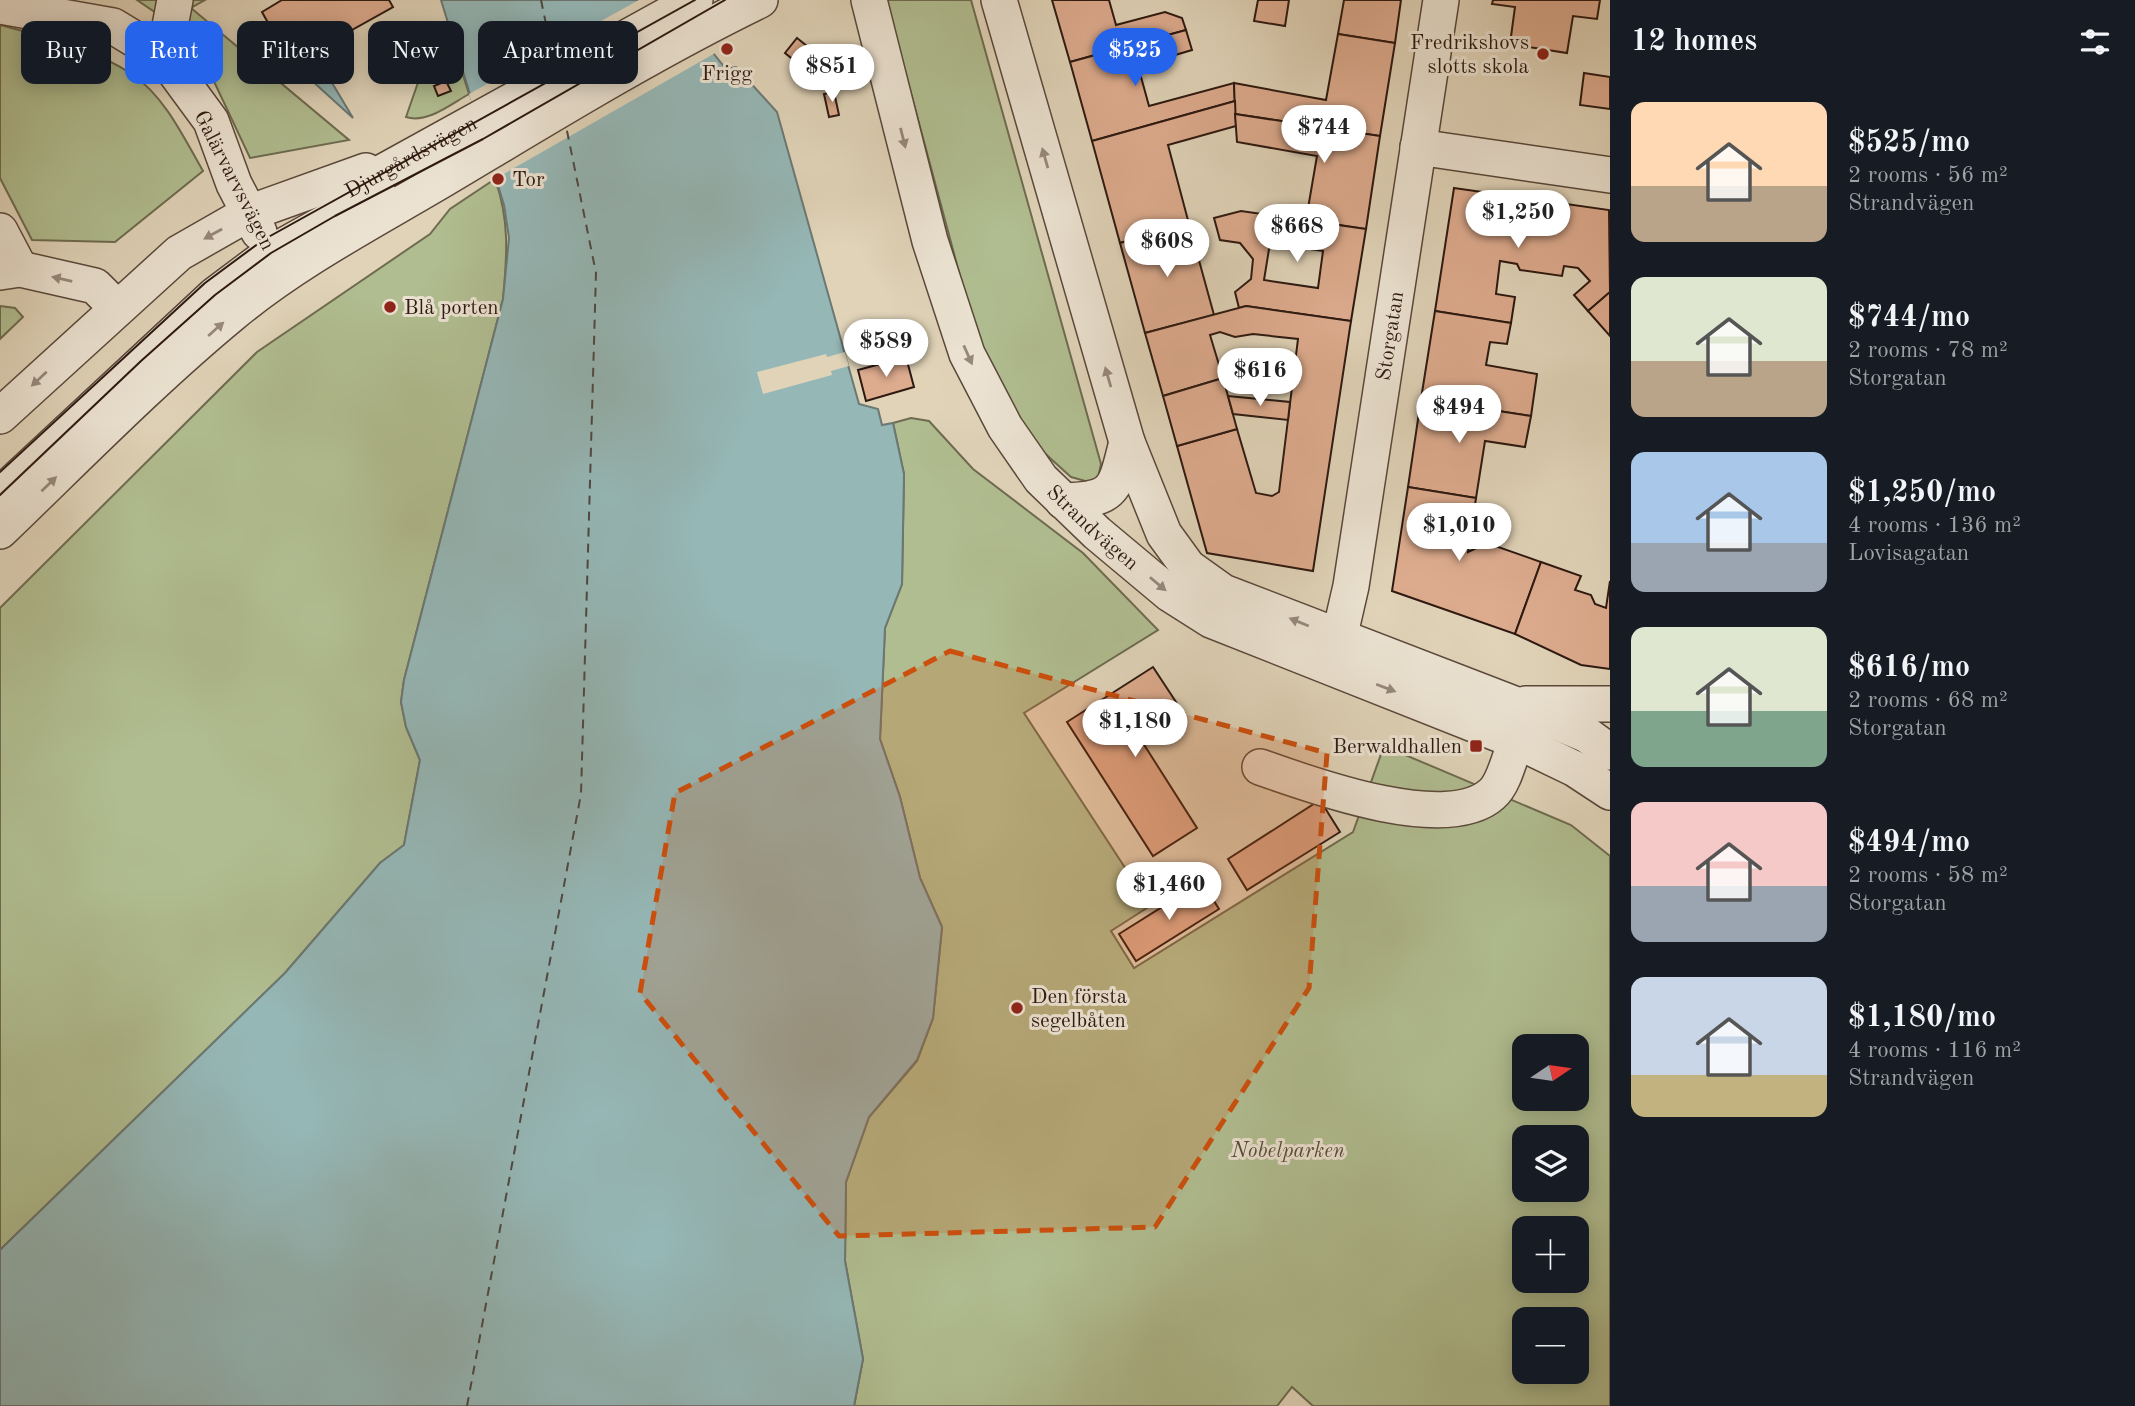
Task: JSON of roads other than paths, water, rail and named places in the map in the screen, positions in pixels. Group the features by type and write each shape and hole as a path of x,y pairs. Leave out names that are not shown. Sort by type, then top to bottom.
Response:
{"street":[{"path":"171,21 175,0"},
{"path":"483,138 714,7 760,0"},
{"name":"Strandvägen","path":"869,0 930,241 967,354 1005,427 1041,479 1170,594 1211,620 1514,704 1587,735 1610,752"},
{"name":"Strandvägen","path":"999,0 1128,442 1164,534 1188,567 1223,592 1336,653 1575,769 1610,792"},
{"name":"Storgatan","path":"1336,653 1441,0"},
{"name":"Galärvarvsvägen","path":"0,6 113,26 125,33"},
{"name":"Galärvarvsvägen","path":"183,84 211,121 234,184 267,245"},
{"name":"Djurgårdsvägen","path":"0,472 205,283 267,245 389,162 483,138"},
{"name":"Djurgårdsvägen","path":"0,495 267,245 483,138"},
{"path":"1418,147 1610,176"},
{"path":"0,231 10,270 95,286 116,307"},
{"name":"Djurgårdsvägen","path":"0,416 116,307 179,253 267,245"},
{"name":"Djurgårdsvägen","path":"0,531 232,314 267,245"},
{"path":"1063,501 1094,500 1116,485 1128,442"},
{"name":"Strandvägen","path":"1514,704 1610,704"},
{"path":"1259,767 1353,796 1423,811 1473,807 1494,793 1516,741"}],"water":[{"path":"441,0 699,0 714,54 726,69 736,67 777,112 859,404 878,409 882,425 893,423 904,474 902,584 885,628 880,739 900,797 920,878 942,927 933,1018 917,1060 869,1117 846,1182 845,1261 863,1359 854,1406 0,1406 0,1250 285,973 380,863 404,845 420,760 406,727 401,702 404,680 503,299 509,238 504,205 464,75 464,21 447,21"},
{"path":"316,84 333,84 353,118"}],"tram line":[{"path":"0,472 205,283 263,240 695,0"},
{"path":"0,495 141,361 215,295 271,253 335,216 483,139 725,0"}],"place":[{"name":"Frigg","path":"727,49"},
{"name":"Fredrikshovs slotts skola","path":"1543,54"},
{"name":"Tor","path":"498,179"},
{"name":"Blå porten","path":"390,307"},
{"name":"Berwaldhallen","path":"1476,746"},
{"name":"Den första segelbåten","path":"1017,1008"}],"park label":[{"name":"Nobelparken","path":"1288,1150"}]}
